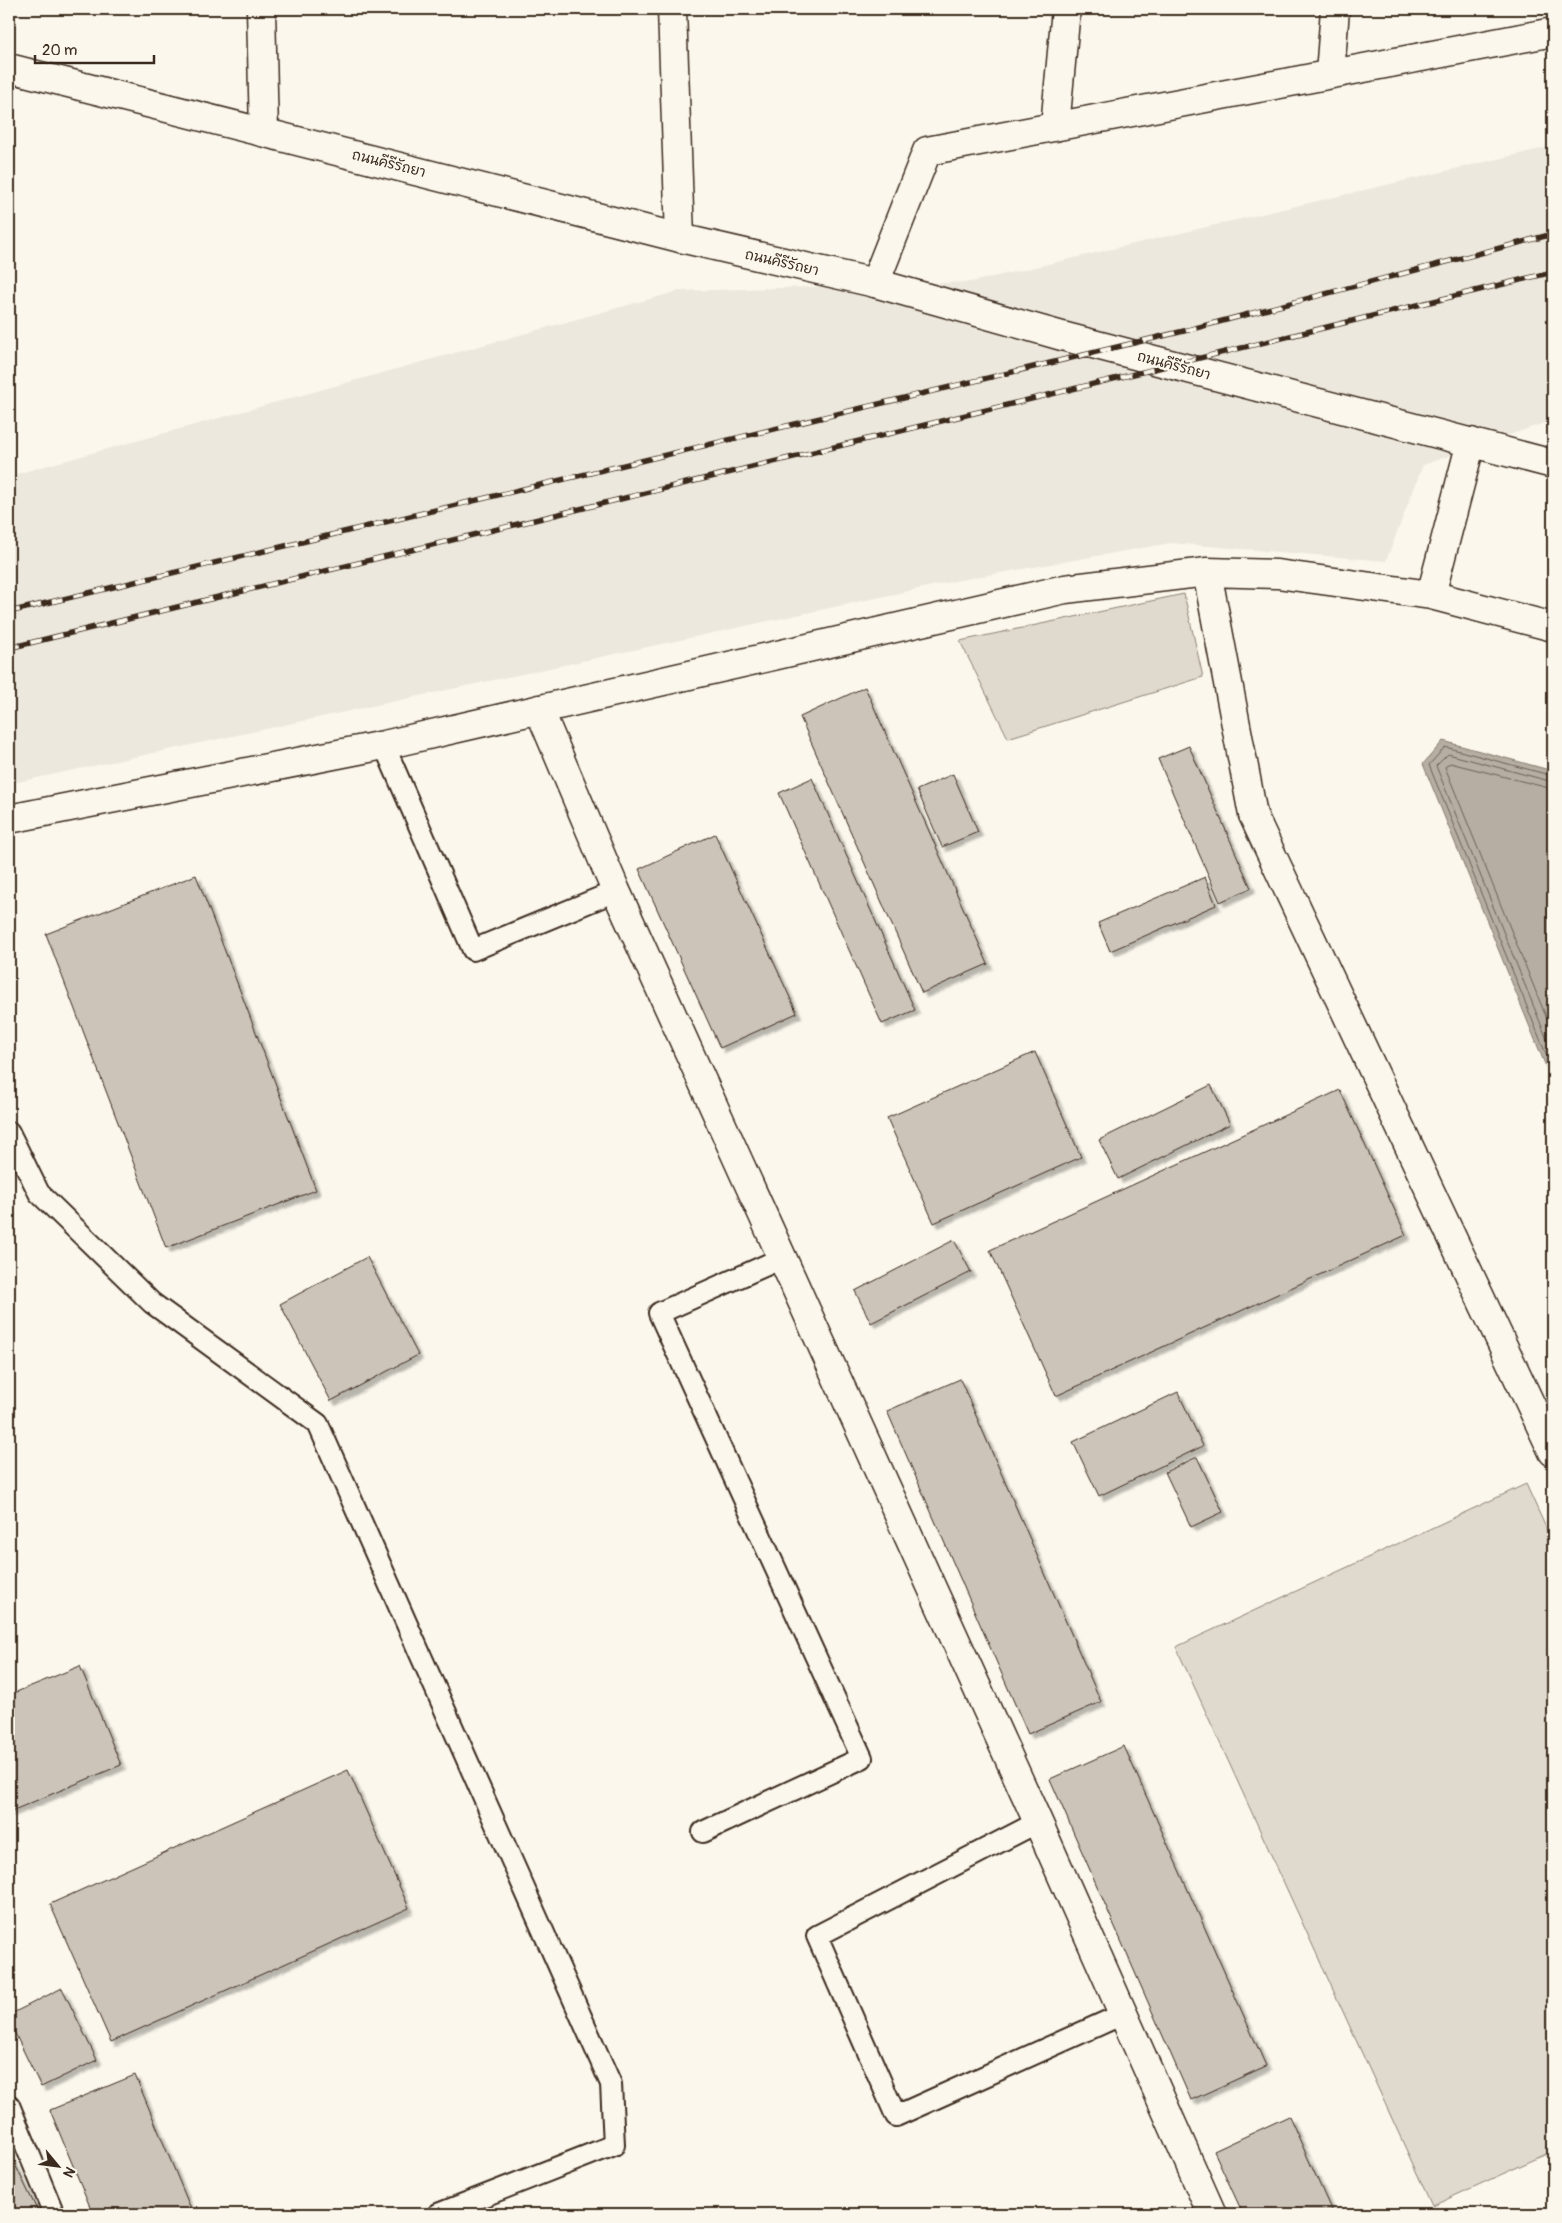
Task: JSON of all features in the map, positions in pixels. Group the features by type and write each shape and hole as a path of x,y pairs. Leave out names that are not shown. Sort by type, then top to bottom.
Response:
{"street":[{"path":"261,9 264,132"},
{"path":"672,9 680,238"},
{"path":"1055,127 1066,9"},
{"path":"1330,74 1335,9"},
{"path":"875,284 927,152 1553,32"},
{"name":"ถนนคีรีรัถยา","path":"9,68 680,238 875,284 1062,336 1553,464"},
{"path":"1431,595 1472,442"},
{"path":"1208,572 1253,815 1553,1452"},
{"path":"9,819 384,745 1065,589 1208,572 1277,574 1431,595 1553,627"},
{"path":"539,709 616,891 1038,1822 1212,2214"}],"lane":[{"path":"384,745 473,950 616,891"},
{"path":"9,1132 39,1193 152,1303 318,1424 611,2084 614,2145 438,2214"},
{"path":"703,1832 862,1758 660,1313 782,1258"},
{"path":"1038,1822 817,1936 820,1945 896,2116 1123,2014"},
{"path":"9,2105 54,2214"}],"shaded area":[{"path":"1553,146 1553,420 1423,465 1386,561 1171,543 960,580 9,784 9,476 679,291 971,282"},
{"path":"1184,594 1203,677 1008,738 960,641"},
{"path":"1526,1484 1553,1543 1553,2151 1432,2206 1176,1647"}],"water":[{"path":"1443,741 1553,771 1553,1084 1423,764"}],"building":[{"path":"865,687 988,964 922,993 800,717"},
{"path":"1189,746 1251,888 1220,902 1158,759"},
{"path":"953,774 978,832 942,847 917,790"},
{"path":"812,778 915,1010 882,1024 779,793"},
{"path":"715,834 797,1013 720,1048 639,869"},
{"path":"196,875 316,1190 166,1248 46,934"},
{"path":"1205,877 1216,905 1110,951 1098,923"},
{"path":"1035,1052 1081,1157 934,1223 887,1118"},
{"path":"1211,1085 1230,1124 1118,1179 1099,1140"},
{"path":"1340,1090 1406,1235 1056,1396 990,1250"},
{"path":"954,1240 971,1272 871,1323 855,1291"},
{"path":"367,1257 418,1355 331,1401 280,1304"},
{"path":"960,1379 1101,1702 1028,1734 887,1411"},
{"path":"1178,1392 1203,1446 1099,1496 1073,1442"},
{"path":"1197,1457 1223,1512 1191,1527 1165,1472"},
{"path":"80,1666 121,1765 9,1812 9,1695"},
{"path":"1124,1746 1266,2066 1191,2100 1050,1779"},
{"path":"348,1770 409,1908 111,2042 50,1904"},
{"path":"62,1988 97,2060 41,2087 9,2021 9,2015"},
{"path":"135,2075 193,2214 93,2214 50,2110"},
{"path":"1289,2116 1333,2214 1243,2214 1214,2151"},
{"path":"9,2152 39,2214 9,2214"}],"railway":[{"path":"9,612 1188,330 1553,234"},
{"path":"9,648 1553,272"}]}
